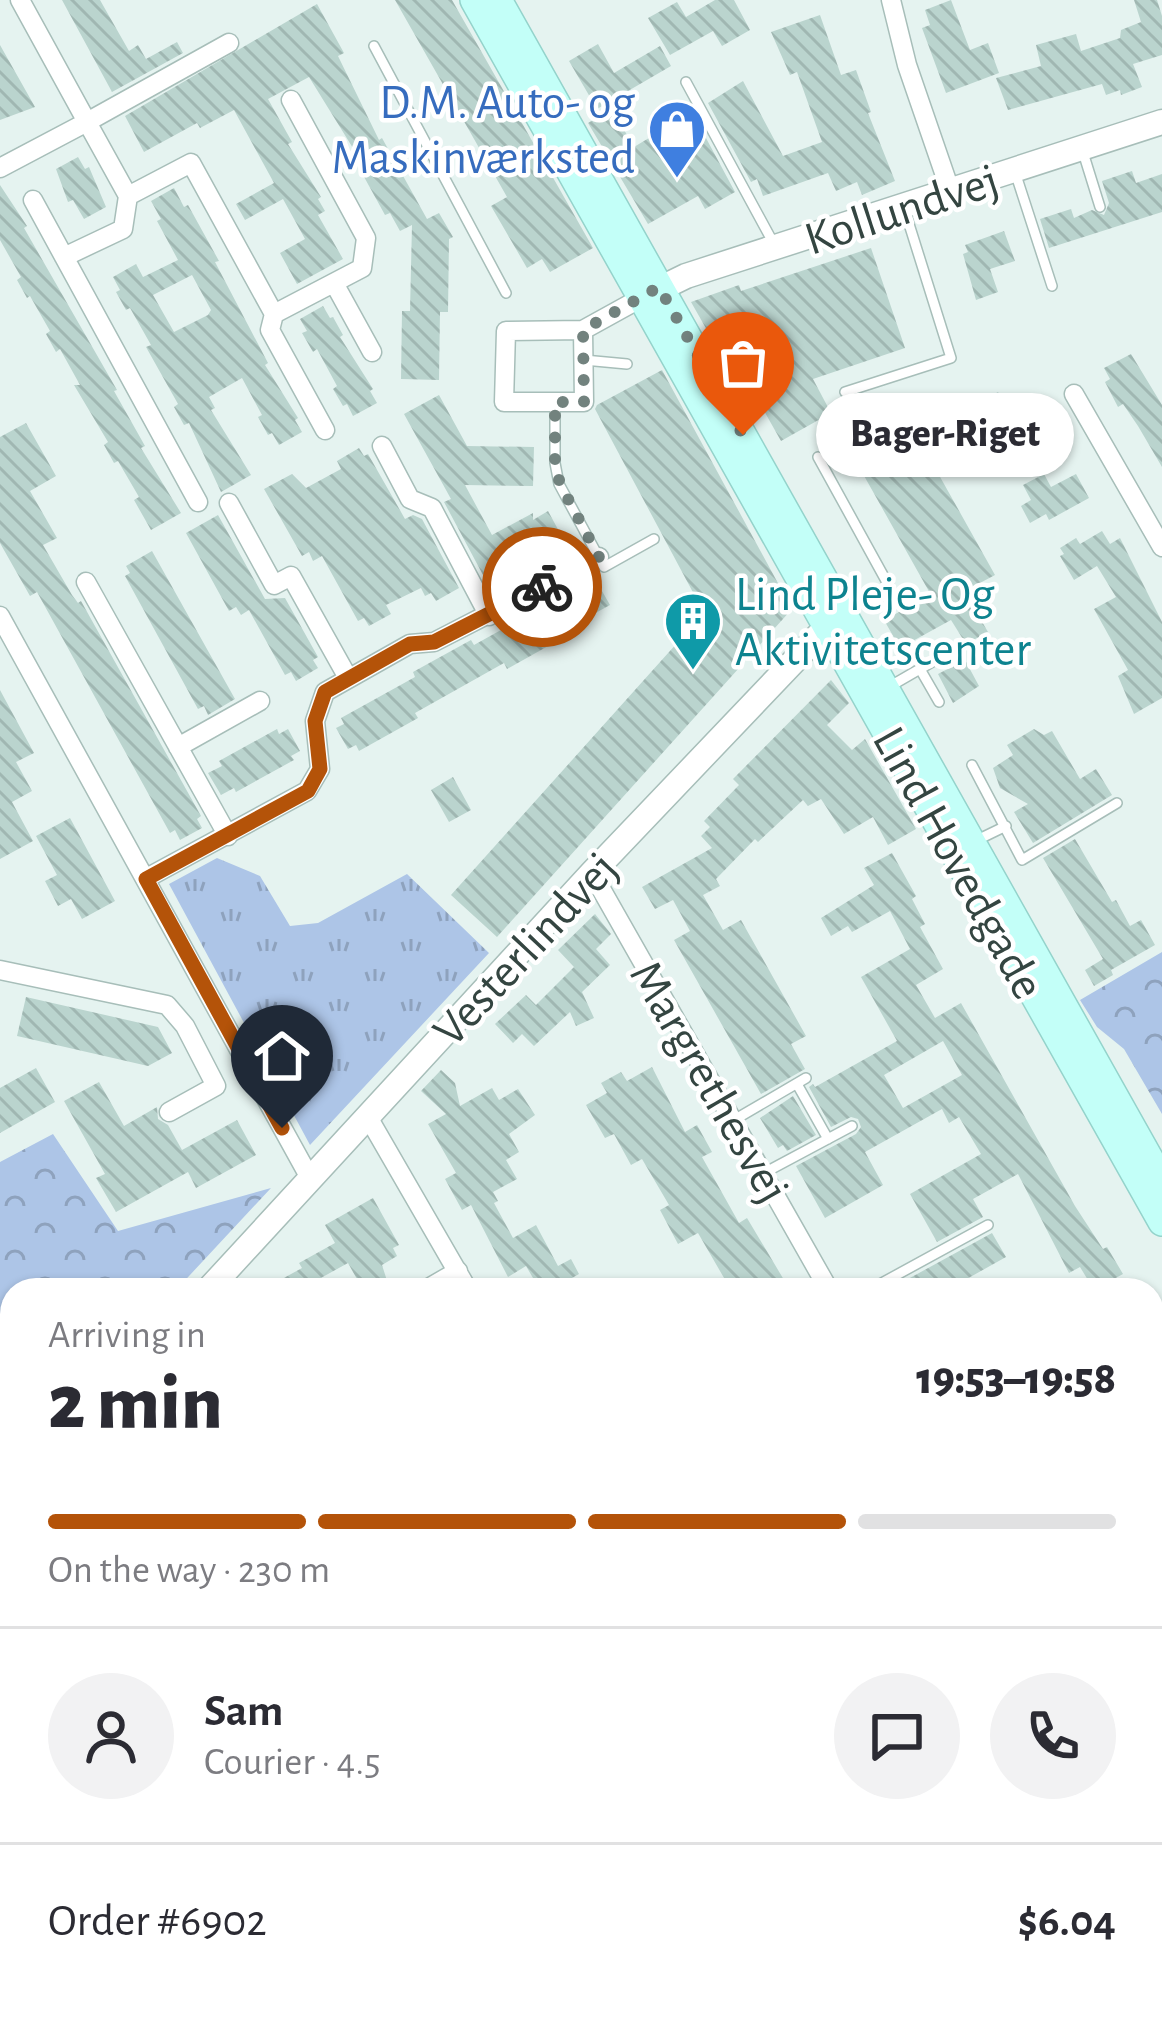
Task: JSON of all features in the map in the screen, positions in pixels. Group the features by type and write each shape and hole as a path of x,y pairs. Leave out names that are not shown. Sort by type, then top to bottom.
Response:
{"main road":[{"name":"Lind Hovedgade","path":"474,0 650,292 1159,1199"},
{"name":"Lind Hovedgade","path":"498,0 650,292"},
{"name":"Lind Hovedgade","path":"835,617 887,688 973,842 1159,1199"}],"street":[{"path":"20,0 128,196 123,229 64,257"},
{"path":"892,0 907,65 950,190"},
{"path":"0,168 229,43"},
{"path":"274,314 362,268 366,238 291,100"},
{"name":"Kollundvej","path":"650,292 1162,122"},
{"path":"128,196 191,164 274,314 270,330 326,430"},
{"path":"33,200 198,502"},
{"path":"334,283 372,352"},
{"path":"583,330 584,402 504,402 506,331 583,330 650,292"},
{"path":"1074,394 1162,547"},
{"path":"382,446 410,499 432,508 489,616"},
{"path":"229,503 274,585 291,576 347,676"},
{"path":"146,879 308,791 320,769 315,721 325,692 347,676 410,644 434,642 599,557"},
{"path":"86,582 228,836"},
{"path":"0,616 311,1180"},
{"name":"Vesterlindvej","path":"219,1278 592,872 835,617"},
{"path":"178,746 260,701"},
{"name":"Margrethesvej","path":"592,872 823,1278"},
{"path":"0,970 166,1005 185,1026 216,1086 169,1112"},
{"path":"185,1026 217,1009"},
{"path":"368,1118 462,1278"},
{"path":"446,1278 458,1271"}],"lane":[{"path":"374,46 506,292"},
{"path":"686,82 776,248"},
{"path":"1082,148 1100,207"},
{"path":"1015,170 1052,286"},
{"path":"844,392 951,358 904,208"},
{"path":"584,360 627,364"},
{"path":"555,402 555,464 560,484 604,567 654,539"},
{"path":"818,458 889,586 835,617"},
{"path":"887,688 958,647"},
{"path":"920,669 939,702"},
{"path":"972,765 1022,860 1118,803"},
{"path":"973,842 1006,826"},
{"path":"734,1120 802,1081 828,1139"},
{"path":"764,1173 852,1126"},
{"path":"891,1278 988,1225"}],"green space":[{"path":"217,858 260,876 290,926 318,923 407,874 489,953 310,1145 169,884"},
{"path":"1162,952 1162,1114 1124,1049 1097,1027 1080,1000"},
{"path":"53,1134 118,1231 271,1188 187,1278 0,1278 0,1162"}],"building":[{"path":"62,0 100,0 129,51 138,45 146,59 177,42 183,53 112,92"},
{"path":"395,0 452,0 593,248 550,272 542,259 527,268 491,206 507,197"},
{"path":"715,0 734,0 750,30 722,46 713,31 670,55 648,18 677,2 686,17"},
{"path":"951,0 970,50 988,43 999,73 946,93 922,28 930,25 925,10"},
{"path":"1134,0 1157,0 1162,16 1162,55 1133,64 1142,87 1106,95 1102,84 1008,110 996,78 1041,66 1036,45 1076,34 1081,51 1120,38 1121,30 1141,22"},
{"path":"317,4 344,53 338,56 379,140 382,138 427,219 439,213 453,237 449,239 448,312 440,312 439,380 401,379 402,311 410,311 412,225 400,231 390,213 385,215 352,155 356,153 309,77 268,99 292,142 288,144 321,197 325,211 318,215 343,259 297,284 280,253 305,239 283,199 245,220 236,204 274,183 234,110 200,128 197,123 144,152 125,116"},
{"path":"820,15 841,75 856,70 895,181 862,195 857,182 836,191 828,173 763,196 708,103 743,81 783,156 822,142 797,72 790,75 771,32"},
{"path":"598,44 614,73 660,46 671,66 597,109 569,61"},
{"path":"0,45 35,107 0,120"},
{"path":"612,109 634,147 692,112 735,192 705,209 698,196 648,224 588,123"},
{"path":"78,157 85,169 89,167 106,207 84,219 73,200 68,202 56,169"},
{"path":"1132,171 1136,183 1162,174 1162,212 1049,248 1040,219 1071,209 1074,218 1092,210 1104,215 1109,203 1102,181"},
{"path":"0,185 27,226 117,390 145,446 141,448 181,513 151,530 134,500 139,497 118,461 114,463 104,445 108,442 74,385 80,385 60,349 56,352 46,334 50,331 17,280 21,277 0,240"},
{"path":"174,188 184,207 188,205 302,432 279,445 258,417 262,415 242,378 209,397 215,408 211,410 251,475 221,492 189,423 184,425 174,407 178,404 146,347 151,345 116,292 120,290 113,277 136,264 143,277 178,260 151,201","holes":["192,275 211,310 174,332 153,295"]},
{"path":"1004,231 1015,261 990,269 998,292 976,300 963,254 968,252 965,245"},
{"path":"871,248 905,348 813,379 831,413 781,441 754,393 764,387 743,349 724,360 691,302 739,285 741,291"},
{"path":"323,306 377,403 353,416 333,389 337,386 317,349 313,352 302,333 307,331 300,319"},
{"path":"1131,354 1162,405 1162,467 1105,382 1110,379 1104,368"},
{"name":"Lind Pleje- Og Aktivitetscenter","path":"662,370 792,609 497,937 451,895 704,613 595,409"},
{"path":"998,392 1004,402 1020,393 1031,414 1025,417 1036,435 1014,447 1004,430 979,444 969,425 925,450 995,575 978,584 987,601 974,608 988,632 966,644 951,620 900,648 884,620 931,595 849,449 907,417 912,427 961,400 966,410"},
{"path":"439,395 467,446 534,447 533,486 465,485 492,535 533,513 533,520 548,511 560,533 553,537 555,541 496,573 493,569 483,575 444,502 451,499 404,414"},
{"path":"26,423 56,476 30,491 57,538 43,545 72,595 81,601 201,816 197,819 202,828 180,840 175,830 170,833 37,592 30,596 0,543 0,437"},
{"path":"359,448 364,456 368,454 405,519 413,515 422,519 459,588 436,601 421,588 386,605 391,614 369,626 364,618 358,621 322,556 313,561 309,552 302,556 264,489 292,474 306,488 341,469 337,461"},
{"path":"1044,474 1051,487 1076,474 1089,498 1049,520 1046,514 1030,523 1021,506 1031,500 1023,485"},
{"path":"218,515 265,599 285,598 318,657 313,660 318,668 296,681 291,672 285,675 249,610 241,615 236,607 229,611 186,533"},
{"path":"1102,531 1110,544 1120,538 1162,622 1162,698 1134,714 1118,676 1128,670 1094,609 1116,597 1097,566 1074,580 1060,556 1064,554 1060,548 1076,538 1080,544"},
{"path":"152,551 235,699 208,715 204,706 198,709 125,576 130,573 126,566"},
{"path":"598,584 610,605 563,631 566,636 507,669 504,663 359,751 356,745 348,749 336,728 344,724 341,718 471,640 474,645 548,604 551,610"},
{"path":"965,660 979,686 953,703 938,674"},
{"path":"831,680 849,703 827,725 852,750 865,739 916,829 888,845 873,817 844,834 821,799 808,806 803,800 716,879 720,886 703,895 723,930 741,920 806,1036 791,1044 805,1069 761,1094 674,940 690,931 673,900 655,909 642,887 712,848 701,836 710,827 704,821 739,785 733,779"},
{"path":"0,690 34,753 16,762 32,791 12,802 33,841 0,859"},
{"path":"277,729 279,734 288,729 300,751 291,756 294,760 236,792 234,788 221,795 208,773 222,766 219,761"},
{"path":"1034,729 1044,735 1052,731 1080,779 1096,769 1112,795 1033,843 1014,812 1028,804 1000,788 993,768 1013,755 1007,745"},
{"path":"453,777 471,810 449,822 431,790"},
{"path":"70,818 115,901 82,919 71,899 58,906 45,881 57,875 36,836"},
{"path":"1075,839 1130,926 1141,920 1155,945 1111,970 1113,975 1094,986 1085,970 1103,959 1043,858"},
{"path":"892,853 916,896 912,899 925,924 920,927 943,969 916,985 935,1018 961,1003 1075,1206 1123,1274 1087,1278 1080,1267 1069,1273 1018,1174 973,1199 983,1217 937,1242 910,1194 981,1154 959,1117 949,1123 942,1109 865,1152 883,1185 825,1218 796,1166 861,1127 851,1117 831,1127 809,1087 897,1041 861,977 910,949 890,911 852,932 848,926 831,936 821,918 874,885 864,868","holes":["943,1041 962,1075 903,1108 884,1075"]},
{"path":"595,914 611,934 596,949 610,965 582,992 594,1018 576,1026 570,1012 534,1046 522,1034 513,1043 495,1024 526,995 536,1005 574,967 558,950"},
{"path":"26,997 158,1027 172,1053 148,1066 17,1036"},
{"path":"652,1067 685,1132 697,1125 712,1152 702,1157 739,1223 747,1218 783,1278 724,1278 698,1233 678,1244 660,1210 669,1205 642,1159 631,1165 614,1134 605,1138 586,1105 607,1093 601,1083 621,1072 627,1081"},
{"path":"36,1068 55,1102 0,1133 0,1088"},
{"path":"441,1070 455,1083 460,1106 492,1088 499,1100 518,1089 535,1115 509,1134 519,1152 506,1160 517,1179 493,1192 498,1201 494,1203 513,1238 536,1225 558,1266 571,1259 579,1274 533,1278 526,1266 508,1277 471,1205 462,1210 445,1179 456,1173 428,1124 446,1114 421,1091"},
{"path":"99,1082 124,1126 157,1107 158,1119 168,1125 182,1150 237,1120 256,1155 196,1188 188,1172 116,1212 96,1178 105,1174 64,1101"},
{"path":"793,1096 816,1135 787,1151 783,1145 778,1148 760,1118"},
{"path":"373,1198 399,1245 393,1248 397,1256 382,1265 386,1278 356,1278 348,1263 321,1278 284,1278 302,1268 299,1263 335,1243 325,1225"},
{"path":"992,1233 1006,1257 968,1278 910,1278"}],"way so far":[{"path":"542,587 599,557 560,484 555,464 555,402 584,402 583,330 659,287 743,435"}],"place":[{"name":"D.M. Auto- og Maskinværksted","path":"677,180"},
{"name":"Bager-Riget","path":"743,435"},
{"name":"Lind Pleje- Og Aktivitetscenter","path":"693,672"}],"route":[{"path":"282,1128 146,879 308,791 320,769 315,721 325,692 410,644 434,642 542,587"}]}
